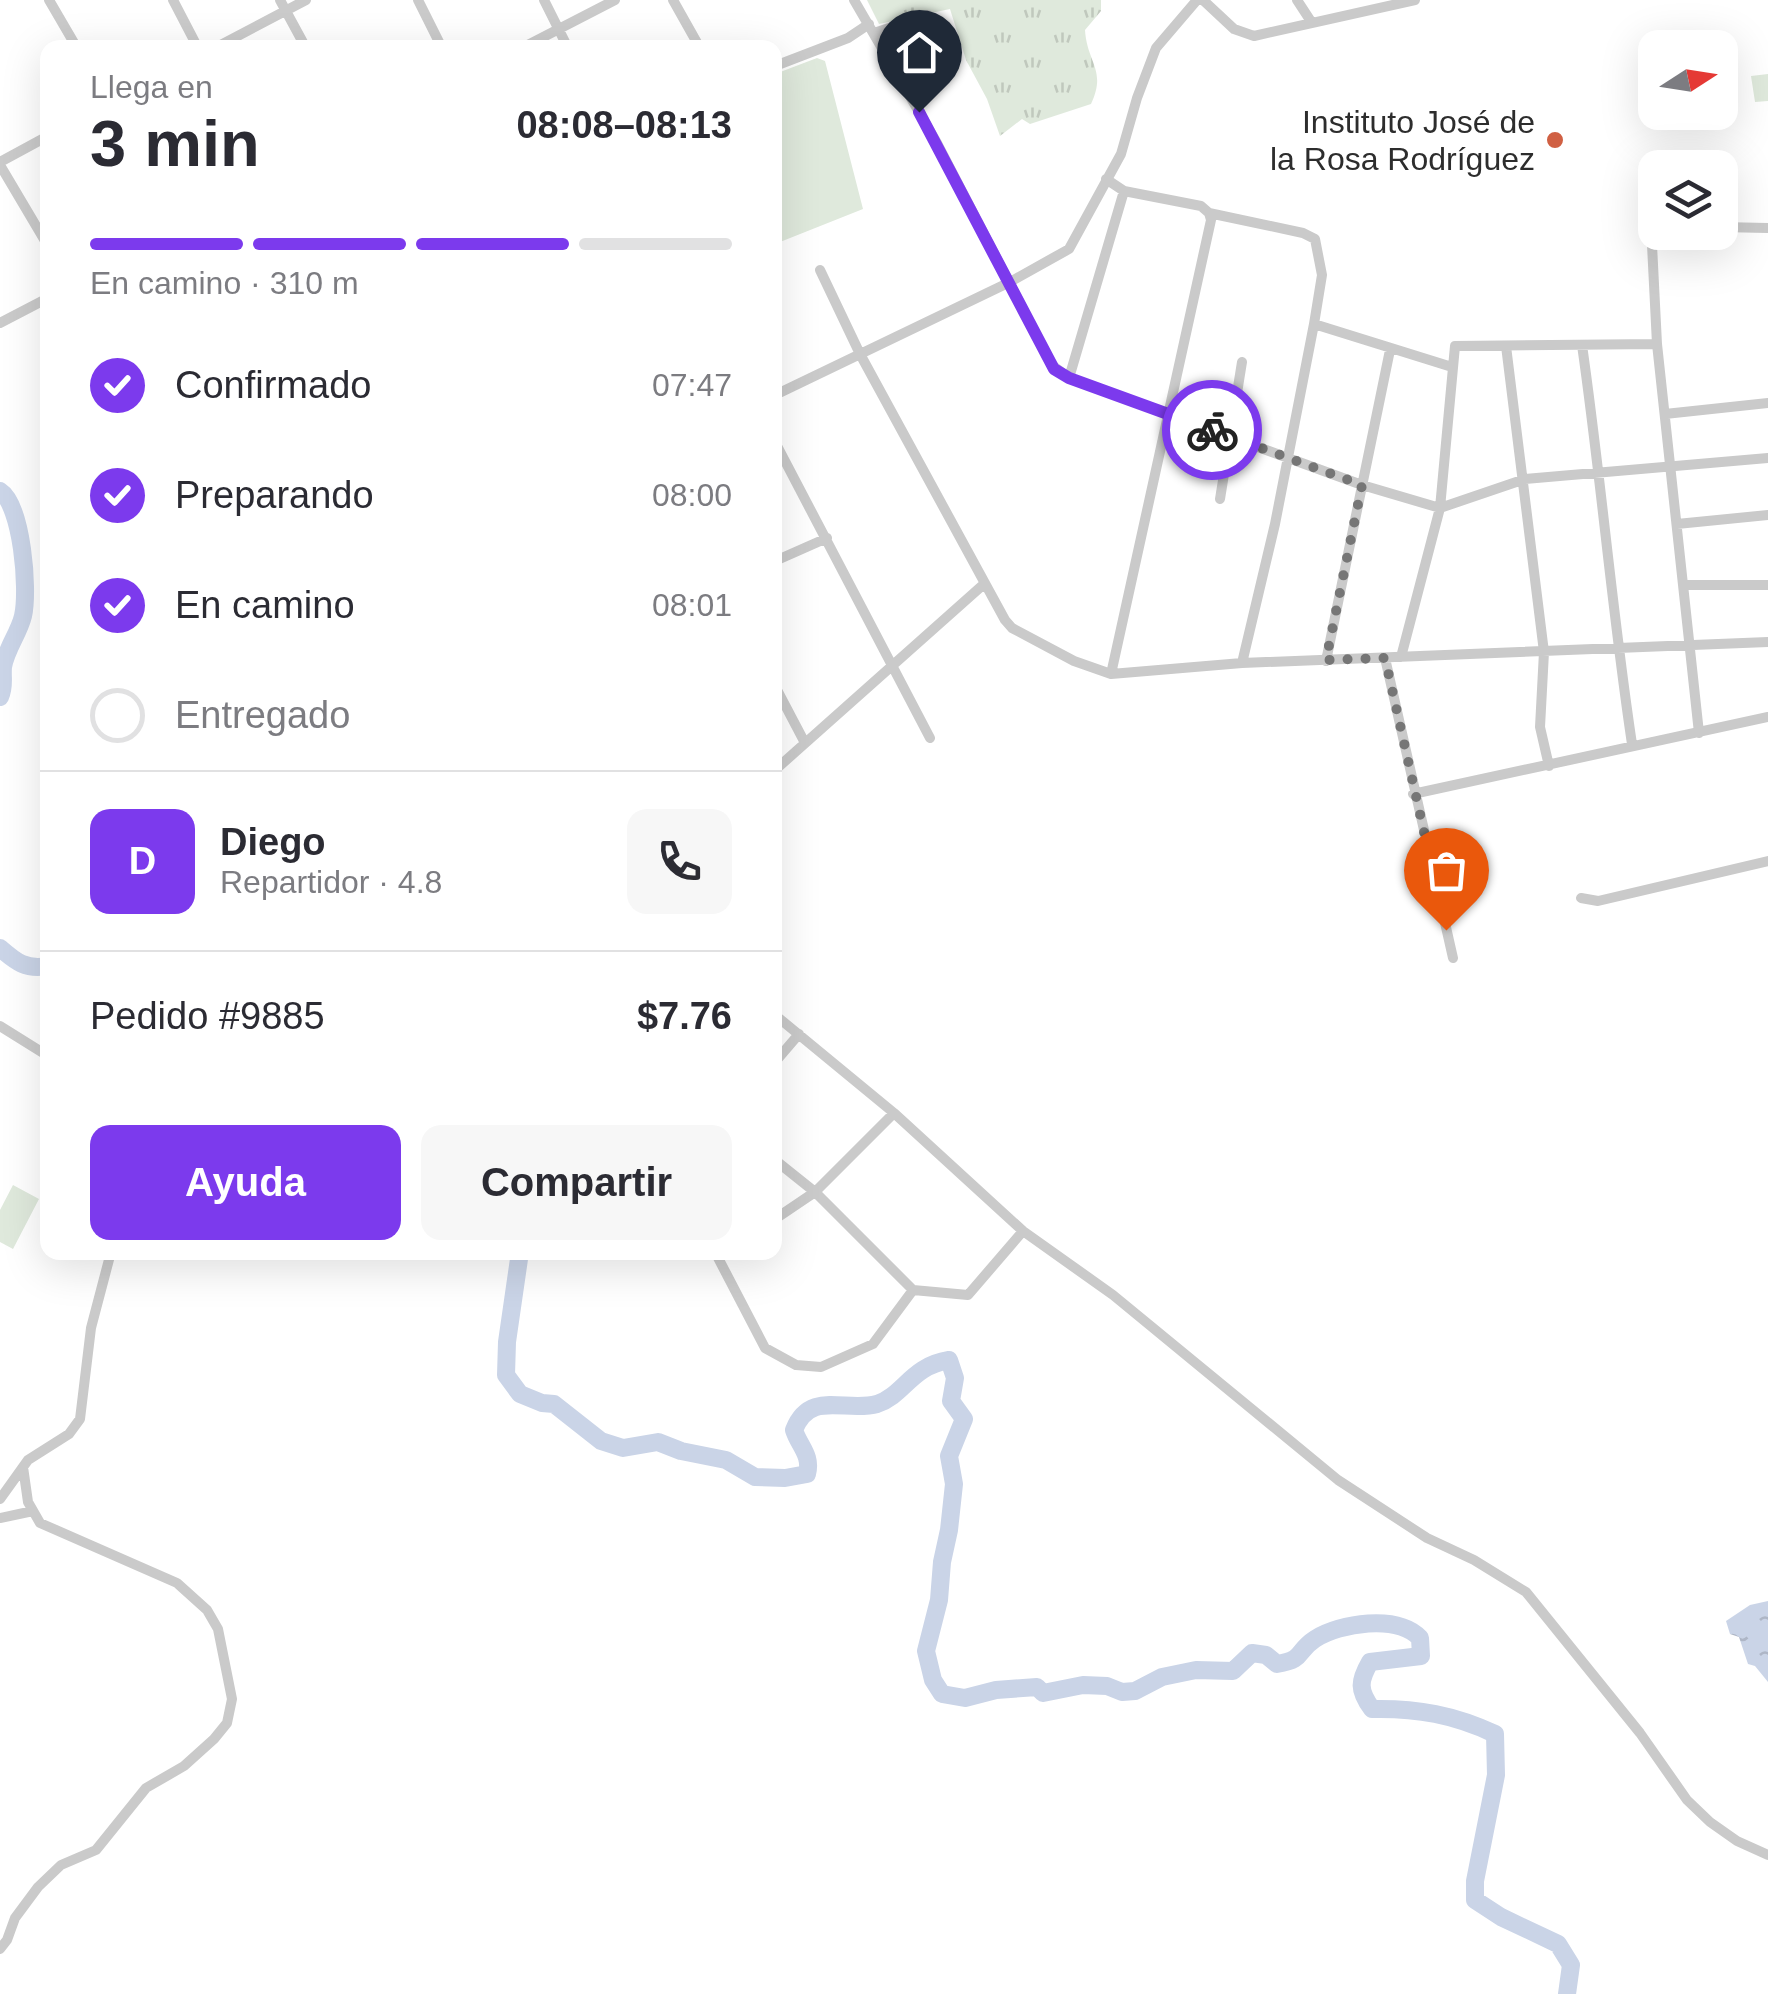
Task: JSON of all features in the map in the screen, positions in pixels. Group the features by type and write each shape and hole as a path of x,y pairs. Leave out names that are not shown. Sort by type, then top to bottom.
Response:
{"street":[{"path":"49,0 72,40"},
{"path":"173,0 194,40"},
{"path":"227,40 282,5 306,0"},
{"path":"418,0 438,40"},
{"path":"544,0 564,40"},
{"path":"538,40 615,0"},
{"path":"673,0 696,40"},
{"path":"854,0 937,143 1052,366 1069,378 1362,485 1440,508 1525,479 1768,458"},
{"path":"782,392 1069,250 1121,154 1156,48 1200,0 1244,35 1266,34 1416,0"},
{"path":"1297,0 1312,24"},
{"path":"282,5 302,40"},
{"path":"782,63 871,28 928,15"},
{"path":"40,141 0,164 40,232"},
{"path":"1106,179 1124,191 1167,197 1201,206 1210,213 1315,239 1322,274 1314,324 1242,663"},
{"path":"1069,378 1124,191"},
{"path":"1110,674 1210,213"},
{"path":"1738,227 1768,228"},
{"path":"1652,250 1657,344 1699,733"},
{"path":"820,270 860,354 984,584 1012,628 1074,662 1110,674 1242,663 1768,642"},
{"path":"0,323 40,302"},
{"path":"1314,324 1452,368"},
{"path":"1402,657 1440,508 1456,346 1657,344"},
{"path":"1582,345 1632,744"},
{"path":"1506,346 1544,652 1540,727 1549,766"},
{"path":"1326,660 1390,350"},
{"path":"1220,499 1242,362"},
{"path":"1665,414 1768,403"},
{"path":"782,455 930,738"},
{"path":"1677,524 1768,515"},
{"path":"782,558 827,538"},
{"path":"782,764 984,584"},
{"path":"1684,585 1768,586"},
{"path":"1385,658 1452,958"},
{"path":"782,699 805,743"},
{"path":"1413,794 1768,717"},
{"path":"1581,898 1598,900 1768,861"},
{"path":"782,1021 894,1114 1023,1231 1113,1295 1338,1480 1394,1518 1526,1592 1640,1732 1686,1800 1737,1841 1768,1854"},
{"path":"0,1026 40,1051"},
{"path":"782,1054 799,1034"},
{"path":"782,1214 815,1192 894,1114"},
{"path":"782,1166 815,1192 912,1290 968,1295 1023,1231"},
{"path":"0,1499 28,1460 69,1434 80,1419 91,1328 108,1260"},
{"path":"722,1260 765,1348 796,1365 821,1367 873,1344 912,1290"},
{"path":"0,1949 15,1918 38,1886 61,1865 96,1850 146,1788 184,1766 214,1738 227,1724 232,1699 218,1629 206,1610 177,1583 40,1524 28,1502 23,1467"},
{"path":"0,1518 33,1511"}],"green space":[{"path":"867,0 1101,0 1101,11 1085,30 1097,74 1091,104 1030,124 1022,119 1000,136 987,99 966,60 950,9 879,24"},
{"path":"817,58 825,61 863,209 782,241 782,71"},
{"path":"1768,74 1768,101 1755,102 1751,76"},
{"path":"13,1185 39,1199 13,1249 0,1242 0,1210"}],"water":[{"path":"1768,1601 1768,1682 1755,1666 1748,1664 1739,1637 1730,1634 1726,1621 1750,1605"}],"waterway":[{"path":"0,491 8,499 19,530 25,587 23,616 3,667 0,697"},
{"path":"0,948 22,964 40,967"},
{"path":"519,1260 506,1375 520,1394 554,1404 601,1441 623,1448 658,1442 726,1460 755,1477 807,1474 806,1456 794,1430 809,1410 830,1405 877,1404 926,1368 949,1360 955,1378 951,1401 964,1419 949,1456 954,1484 949,1530 939,1600 926,1651 933,1680 942,1694 965,1698 996,1690 1037,1687 1043,1693 1083,1685 1135,1691 1162,1677 1196,1670 1233,1671 1252,1653 1266,1655 1277,1664 1286,1662 1315,1639 1353,1625 1383,1624 1410,1630 1420,1638 1421,1656 1370,1662 1362,1680 1364,1696 1372,1709 1435,1714 1495,1734 1496,1775 1475,1881 1475,1900 1558,1944 1571,1965 1567,1994"}],"way so far":[{"path":"1212,430 1362,485 1326,660 1385,658 1446,930"}],"place":[{"name":"Instituto José de la Rosa Rodríguez","path":"1555,140"}],"route":[{"path":"919,112 1054,369 1212,430"}]}
